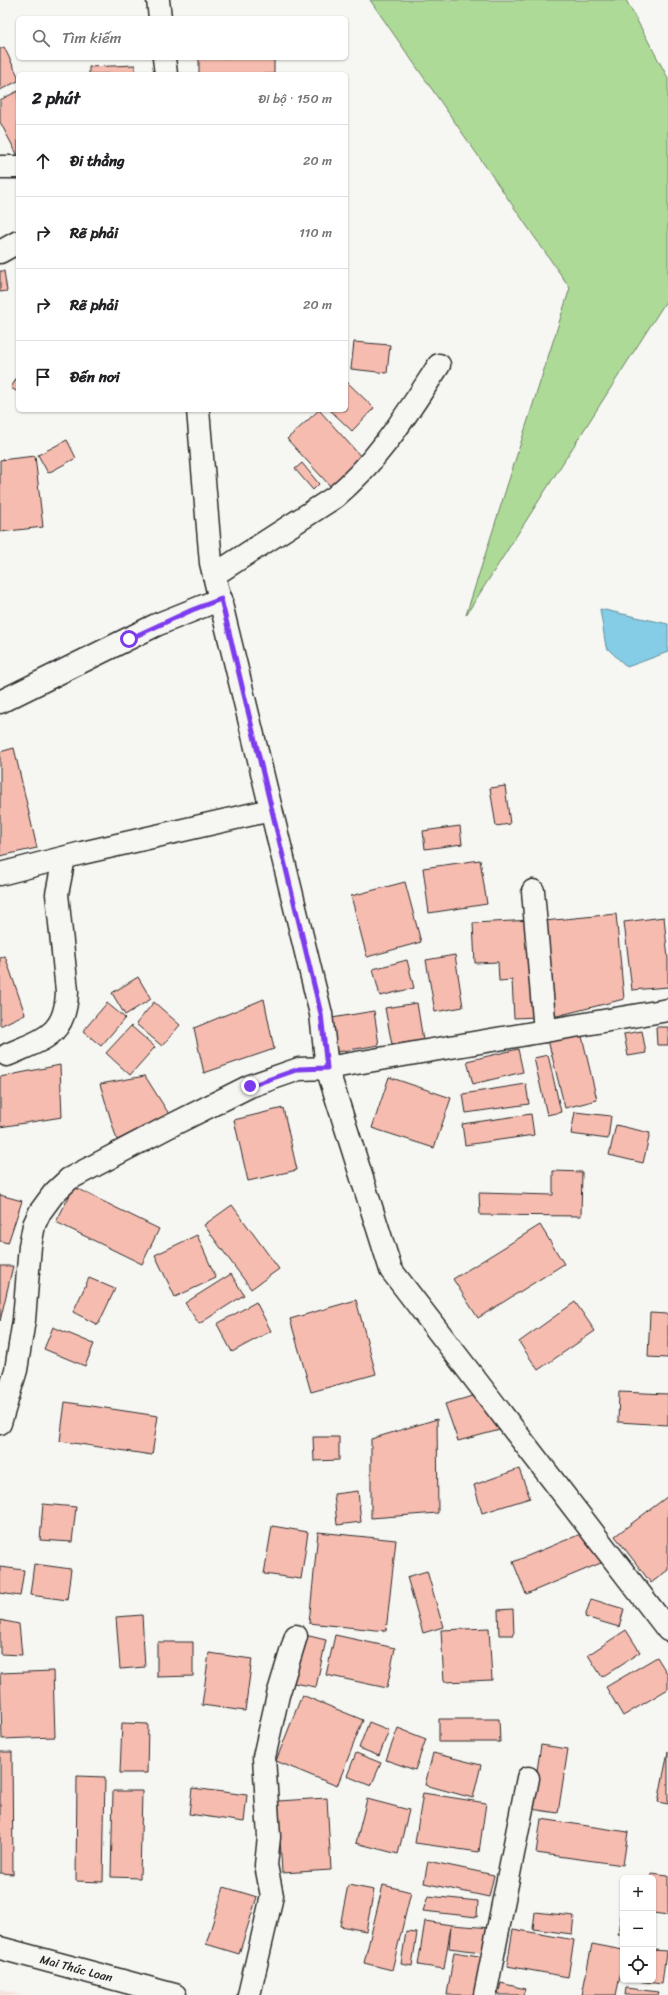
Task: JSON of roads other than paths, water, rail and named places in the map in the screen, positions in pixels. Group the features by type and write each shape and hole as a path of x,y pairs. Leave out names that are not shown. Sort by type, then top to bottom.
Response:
{"street":[{"path":"158,0 160,16"},
{"path":"164,60 166,72"},
{"path":"0,167 16,167"},
{"path":"0,252 16,243"},
{"path":"214,575 335,497 348,486 379,453 439,365"},
{"path":"198,412 211,563 321,1014 327,1068 391,1270 668,1630"},
{"path":"0,702 156,626 221,599"},
{"path":"0,874 271,810"},
{"path":"7,1054 41,1040 50,1034 60,1026 64,1016 67,1005 67,990 57,894 64,858"},
{"path":"533,891 545,1031"},
{"path":"0,1423 16,1370 24,1320 30,1246 34,1225 40,1212 54,1192 69,1180 166,1128 250,1086 299,1069 327,1068 668,1010"},
{"path":"249,1995 272,1896 266,1865 269,1837 264,1757 278,1695 296,1636"},
{"path":"485,1995 528,1778"},
{"name":"Mai Thúc Loan","path":"0,1948 175,1995"}],"water":[{"path":"600,609 668,624 668,652 627,667 606,647"}]}
